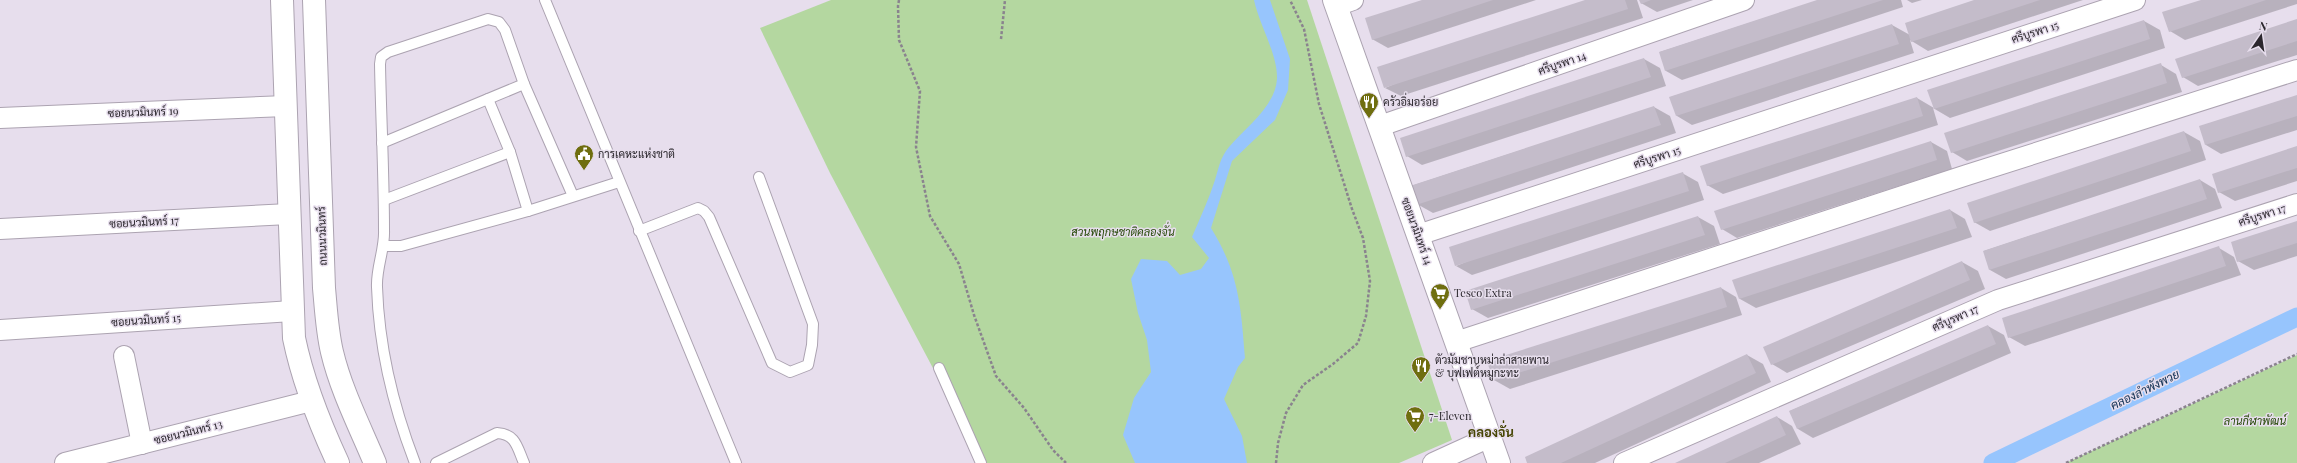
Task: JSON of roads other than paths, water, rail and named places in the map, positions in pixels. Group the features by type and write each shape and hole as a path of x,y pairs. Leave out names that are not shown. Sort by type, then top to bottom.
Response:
{"main road":[{"path":"282,0 294,338 301,370 311,402 338,463"},
{"name":"ถนนนวมินทร์","path":"314,0 324,288 328,324 332,352 340,377 375,463"},
{"name":"ซอยนวมินทร์ 14","path":"1341,2 1380,126 1499,463"}],"street":[{"name":"ศรีบูรพา 14","path":"1380,126 1744,0"},
{"name":"ศรีบูรพา 15","path":"1418,235 2135,0"},
{"path":"1456,342 1967,175 2297,70"},
{"name":"ซอยนวมินทร์ 19","path":"0,118 286,106"},
{"name":"ศรีบูรพา 17","path":"1624,463 1998,300 2297,204"},
{"name":"ซอยนวมินทร์ 17","path":"0,229 289,214"},
{"name":"ซอยนวมินทร์ 15","path":"0,330 292,311"},
{"path":"124,356 142,444"},
{"name":"ซอยนวมินทร์ 13","path":"65,463 311,402"},
{"path":"1433,463 1490,437"}],"lane":[{"path":"545,0 736,463"},
{"path":"415,463 398,417 384,365 377,285 383,246 384,200 381,57 388,52 488,19 499,22 505,30 524,84 573,196"},
{"path":"382,143 524,84"},
{"path":"488,99 510,152 528,210"},
{"path":"384,200 510,152"},
{"path":"639,230 698,208 704,211 772,363 790,372 808,365 812,344 813,324 759,177"},
{"path":"383,246 401,246 528,210 619,182"},
{"path":"939,368 980,463"},
{"path":"436,463 497,433 506,434 514,440 524,463"}],"water":[{"path":"1254,0 1270,0 1290,59 1288,90 1275,120 1232,161 1211,228 1228,260 1240,306 1245,358 1238,367 1224,399 1242,436 1247,463 1135,463 1123,435 1134,398 1151,372 1147,340 1138,313 1131,279 1141,259 1167,261 1180,275 1201,269 1209,258 1192,237 1210,194 1220,163 1229,147 1265,108 1271,99 1277,79 1275,60"}],"waterway":[{"name":"คลองลำพังพวย","path":"1993,463 2297,317"}],"place":[{"name":"ครัวอิ่มอร่อย","path":"1369,119"},
{"name":"การเคหะแห่งชาติ","path":"584,171"},
{"name":"Tesco Extra","path":"1440,310"},
{"name":"ตัวมัมชาบูหม่าล่าสายพาน & บุฟเฟต์หมูกะทะ","path":"1421,383"},
{"name":"7-Eleven","path":"1415,433"}],"district":[{"name":"คลองจั่น","path":"1491,432"}],"park label":[{"name":"สวนพฤกษชาติคลองจั่น","path":"1123,232"},
{"name":"ลานกีฬาพัฒน์","path":"2255,421"}]}
